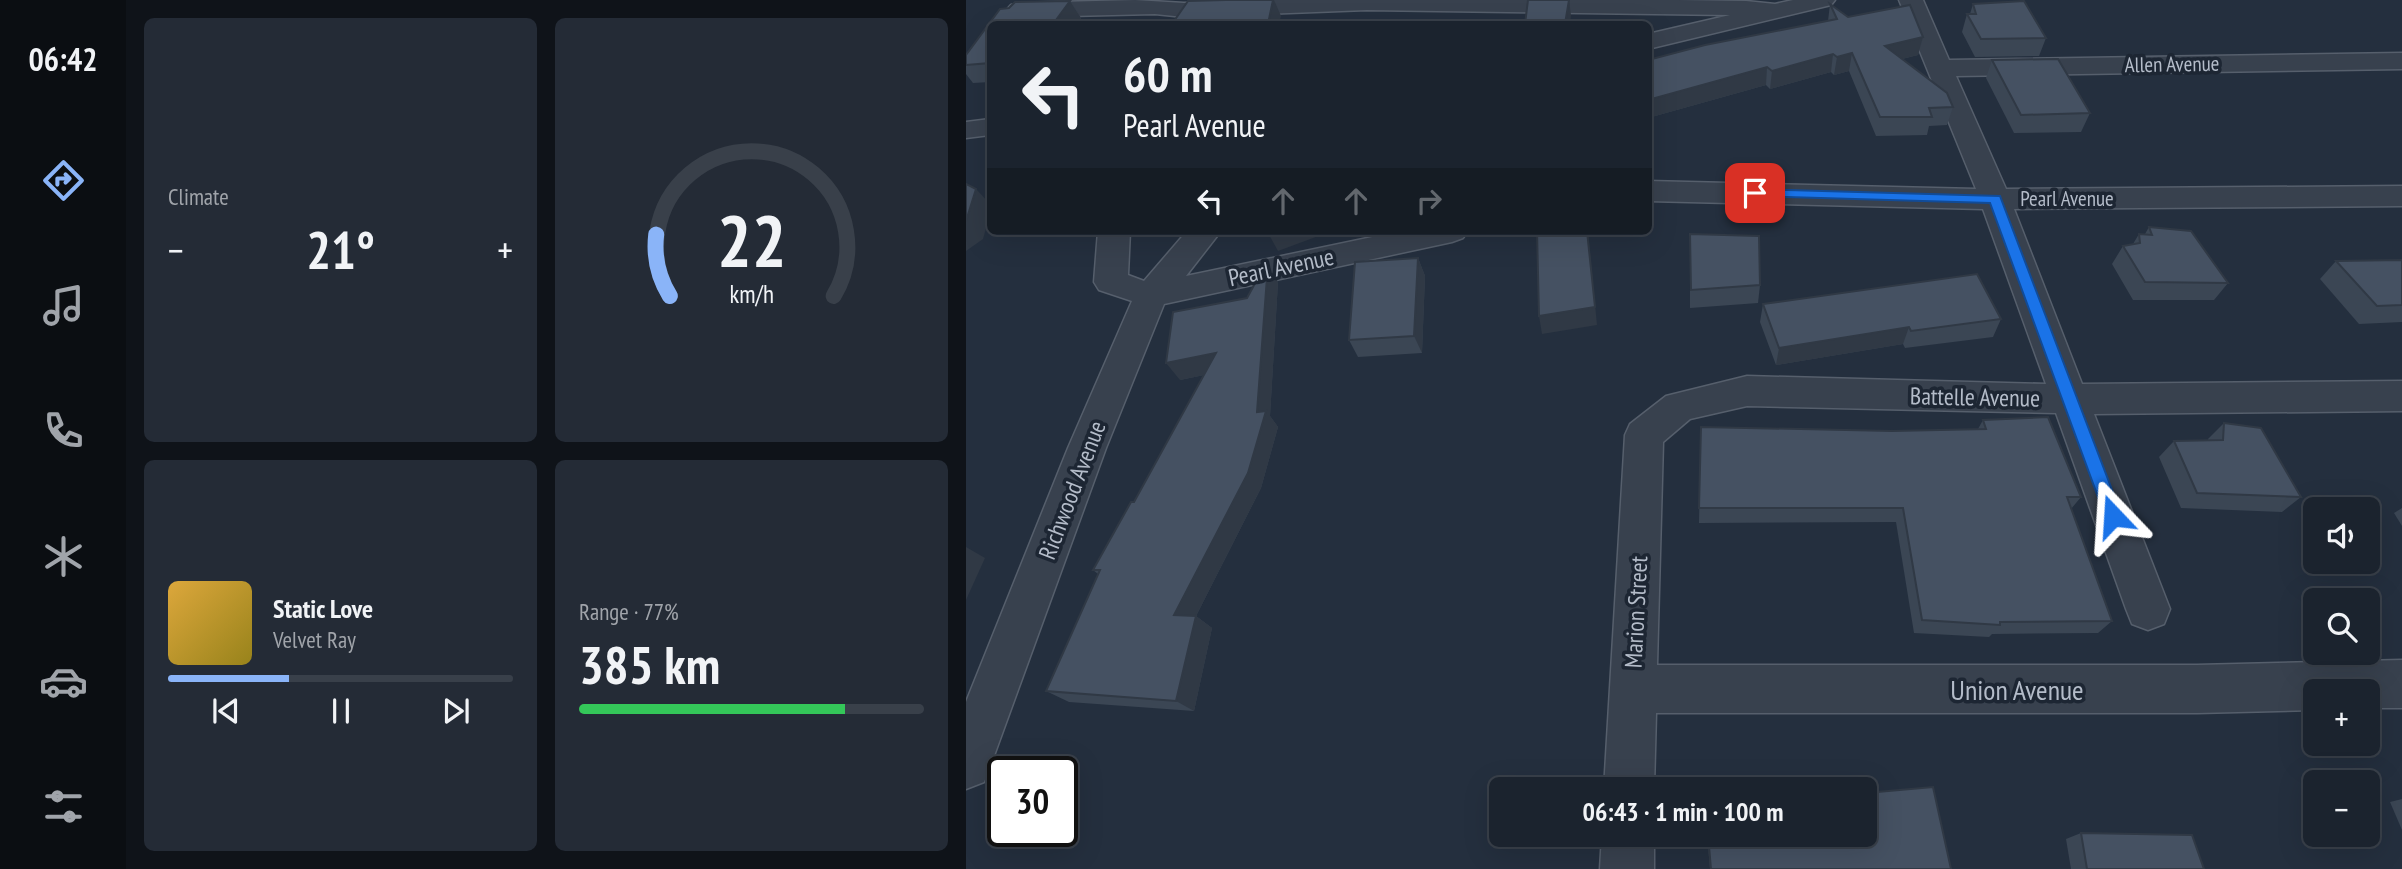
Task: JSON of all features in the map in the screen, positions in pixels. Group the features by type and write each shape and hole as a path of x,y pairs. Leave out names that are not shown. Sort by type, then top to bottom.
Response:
{"street":[{"path":"1652,41 1823,0"},
{"path":"1911,0 1995,199 2148,609"},
{"path":"1009,21 1019,10 1151,4 1181,17 1367,3 1746,8 1773,11"},
{"path":"2372,61 2402,70"},
{"name":"Allen Avenue","path":"1941,68 2402,61"},
{"path":"966,130 987,127"},
{"name":"Pearl Avenue","path":"1652,191 1995,199 2402,196"},
{"path":"1114,235 1111,282 1151,295"},
{"name":"Richwood Avenue","path":"966,764 1087,448 1151,295 1202,235"},
{"name":"Pearl Avenue","path":"1151,295 1432,235"},
{"name":"Battelle Avenue","path":"1644,435 1679,407 1747,391 2070,399 2402,396"},
{"name":"Marion Street","path":"1629,777 1644,435"},
{"name":"Union Avenue","path":"1633,689 2197,690 2402,684"},
{"path":"1626,869 1627,847"}],"building":[{"path":"1273,0 1269,21 1174,21 1188,1"},
{"path":"1528,0 1569,0 1566,21 1525,21"},
{"path":"1070,1 1055,21 991,21 1000,9 1009,8 1015,2"},
{"path":"2024,1 2046,38 1981,39 1967,14 1976,14 1973,4"},
{"path":"1830,4 1848,17 1910,5 1923,37 1885,46 1947,93 1953,107 1929,108 1932,117 1880,117 1852,53 1837,57 1833,54 1772,71 1767,67 1652,99 1652,59 1705,45 1837,19"},
{"path":"987,27 987,63 966,65 966,55"},
{"path":"2058,59 2090,113 2021,115 1992,60"},
{"path":"966,184 976,189 966,221"},
{"path":"2149,227 2191,231 2228,283 2145,282 2123,246 2140,243 2139,234 2152,235"},
{"path":"1690,234 1759,236 1760,285 1691,290"},
{"path":"1537,235 1587,235 1595,307 1539,316"},
{"path":"1418,258 1414,336 1349,340 1355,262"},
{"path":"2402,260 2402,305 2377,306 2336,261"},
{"path":"1268,264 1257,412 1266,411 1248,473 1174,615 1196,616 1176,701 1046,691 1100,570 1093,570 1131,502 1134,502 1216,353 1166,363 1173,312 1247,298"},
{"path":"1977,274 2001,319 1911,331 1909,327 1779,348 1763,304"},
{"path":"2048,417 2081,497 2067,497 2112,621 2000,622 2000,625 1922,620 1903,508 1699,508 1701,427 1892,431 1986,429 1983,420"},
{"path":"2224,423 2261,428 2301,497 2197,493 2174,441 2223,440"},
{"path":"1933,787 1951,869 1711,869 1709,847 1877,847 1877,792"},
{"path":"2081,833 2192,835 2204,869 2087,869"}],"route":[{"path":"1755,193 1995,199 2113,516"}]}
